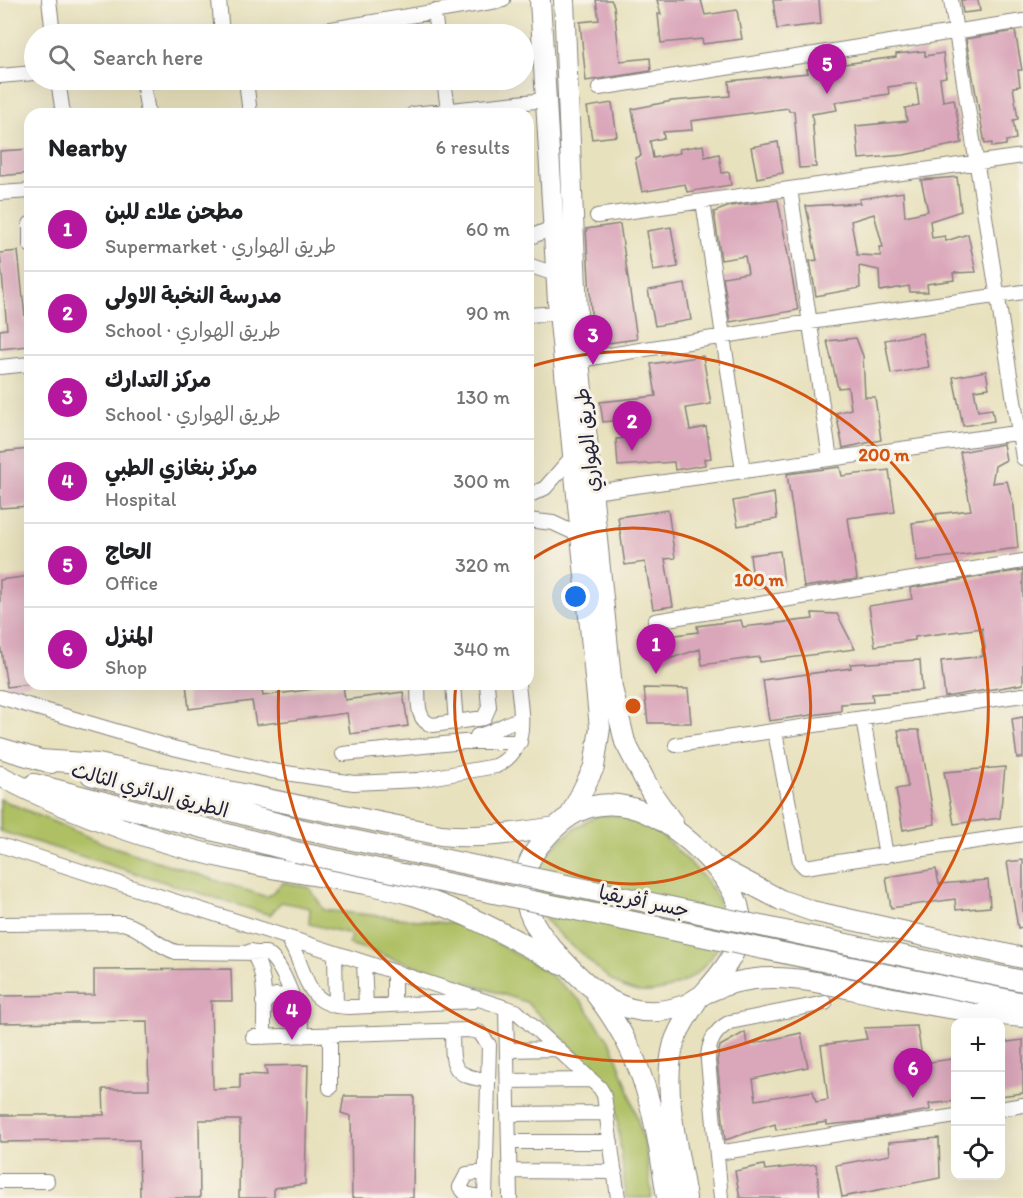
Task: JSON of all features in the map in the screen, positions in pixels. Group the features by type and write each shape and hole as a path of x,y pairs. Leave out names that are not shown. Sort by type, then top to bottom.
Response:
{"highway":[{"name":"طريق الهواري","path":"540,0 555,274 579,535 600,728 594,767 563,821"},
{"name":"طريق الهواري","path":"564,0 579,360 612,688 625,742 638,769 676,828"},
{"name":"الطريق الدائري الثالث","path":"0,748 300,829"},
{"path":"40,760 98,764 441,835 496,836 563,821 589,808 632,806 676,828 713,864 730,885 737,902 741,926 733,952 722,972 701,996 674,1041 670,1062 670,1088 686,1198"},
{"path":"0,775 46,800 114,826 169,843 251,864 415,896 490,927 573,970"},
{"name":"الطريق الدائري الثالث","path":"0,775 296,852"},
{"path":"563,821 538,847 527,866 522,889 526,908 535,926 610,1014 638,1064 656,1123 667,1198"},
{"name":"جسر أفريقيا","path":"300,829 1023,981"},
{"name":"جسر أفريقيا","path":"296,852 1023,1003"},
{"path":"713,864 781,900 812,911 1023,958"},
{"path":"591,990 626,1008 647,1011 667,1010 701,996 760,977 794,979 917,1003 1023,1017"}],"street":[{"path":"49,0 52,24"},
{"path":"219,0 221,24"},
{"path":"359,24 503,0"},
{"path":"951,0 1021,432 1023,458"},
{"path":"434,11 436,24"},
{"path":"599,88 1023,21"},
{"path":"0,76 24,74"},
{"path":"59,90 62,108"},
{"path":"144,90 147,108"},
{"path":"247,90 249,108"},
{"path":"445,90 448,108"},
{"path":"467,108 545,100"},
{"path":"597,216 1023,156"},
{"path":"790,189 830,459"},
{"path":"0,193 24,191"},
{"path":"703,201 743,471"},
{"path":"534,236 552,228"},
{"path":"534,267 555,274"},
{"path":"579,360 810,322 1023,292"},
{"path":"534,315 559,313"},
{"path":"0,367 24,365"},
{"path":"592,492 1021,432"},
{"path":"534,494 545,488 572,457"},
{"path":"534,520 552,523 579,535"},
{"path":"655,621 1023,561"},
{"path":"419,690 422,720 433,725 481,720 487,715 489,707 488,690"},
{"path":"453,690 456,723"},
{"path":"0,697 174,748 272,771 354,783 418,780 495,766 506,761 520,742 519,690"},
{"path":"676,745 1023,695"},
{"path":"863,718 886,856"},
{"path":"464,742 494,732 512,721 521,719"},
{"path":"776,732 800,862 805,867 1023,834"},
{"path":"343,753 464,742 520,742"},
{"path":"0,845 522,1015 604,1095 618,1198"},
{"path":"0,924 123,923 135,926 164,949 176,952 251,951 266,953 277,961 292,997 303,1036"},
{"path":"287,938 314,994 336,1006 481,1000"},
{"path":"251,951 260,965 262,1002 258,1037 474,1030 488,1040 485,1198 466,1194 460,1187 466,1174 485,1172"},
{"path":"335,953 336,1006"},
{"path":"364,962 366,1006"},
{"path":"394,972 394,1005"},
{"path":"425,982 426,1003"},
{"path":"262,1002 276,995 292,997"},
{"path":"721,1198 708,1061 708,1050 715,1034 730,1022 825,1003"},
{"path":"506,1008 510,1198"},
{"path":"452,1031 453,1061 457,1071 465,1077 488,1080"},
{"path":"330,1035 330,1088"},
{"path":"507,1050 559,1049"},
{"path":"508,1081 591,1080"},
{"path":"1005,1108 1023,1105"},
{"path":"508,1114 607,1113"},
{"path":"717,1153 951,1117"},
{"path":"509,1142 611,1142"},
{"path":"657,1198 663,1168"},
{"path":"509,1171 615,1172"},
{"path":"0,1181 48,1181"}],"green space":[{"path":"0,799 105,844 267,897 284,882 310,888 324,910 464,925 543,969 582,1002 612,1045 645,1145 652,1198 626,1198 614,1090 526,1002 349,944 351,934 309,924 310,908 281,902 270,915 0,831"},
{"path":"599,815 627,817 654,829 704,878 720,904 723,932 718,947 701,970 685,981 667,989 648,992 631,990 615,983 554,929 537,903 535,886 538,871 546,857 569,833"}],"building":[{"path":"596,0 611,0 614,6 620,61 650,58 651,71 586,81 580,22 599,20"},
{"path":"657,0 701,0 705,15 737,10 742,39 703,44 702,39 661,43 658,14 661,14"},
{"path":"773,0 819,0 821,24 777,29"},
{"path":"961,0 978,0 980,11 963,13"},
{"path":"1015,31 1022,70 1018,70 1020,86 1013,87 1018,119 1013,120 1016,139 1006,141 1006,145 992,147 992,143 985,144 966,39"},
{"path":"925,51 925,56 943,53 946,77 940,78 943,101 954,99 962,143 904,155 859,159 856,126 907,121 905,108 919,105 916,83 888,87 889,94 835,102 837,110 812,114 816,167 799,168 794,111 789,111 788,108 691,121 692,130 663,132 664,138 650,141 653,158 680,153 679,149 703,145 705,157 719,154 722,173 729,172 731,185 687,192 685,184 642,192 635,158 641,156 632,109 672,101 730,96 729,81 808,73 807,69"},
{"path":"612,103 617,136 592,139 587,107"},
{"path":"778,142 783,173 757,178 751,147"},
{"path":"24,149 24,174 0,176 0,151"},
{"path":"957,177 961,211 930,221 932,238 945,236 946,241 968,234 976,272 953,273 954,280 927,284 928,292 910,292 909,286 880,291 879,270 859,266 860,288 816,296 810,261 817,260 806,206 860,203 859,199 903,192 905,216 928,211 921,180","holes":["874,214 883,247 879,247 881,256 857,255 851,221"]},
{"path":"778,200 798,310 730,322 723,277 748,273 745,256 721,260 714,212 730,206"},
{"path":"620,224 637,339 593,345 586,229"},
{"path":"671,227 678,267 653,271 647,231"},
{"path":"18,251 24,308 24,346 0,349 0,330 7,329 0,253"},
{"path":"685,284 691,320 655,326 648,290"},
{"path":"922,333 929,367 891,374 885,340"},
{"path":"856,338 863,356 865,397 875,397 881,440 843,448 836,413 851,409 848,387 838,388 827,341"},
{"path":"703,356 711,404 686,408 690,430 706,427 711,458 704,459 705,465 675,470 674,462 618,466 616,439 641,437 639,418 603,422 600,402 656,396 651,364"},
{"path":"986,371 989,388 974,390 978,411 992,409 994,421 963,426 953,377"},
{"path":"1003,444 1006,460 995,466 992,483 1007,481 1014,507 1018,548 917,561 912,523 937,520 936,514 971,510 960,452"},
{"path":"24,450 24,506 0,508 0,452"},
{"path":"840,467 842,476 889,470 895,512 848,518 857,579 804,587 787,474"},
{"path":"774,493 777,519 738,526 733,501"},
{"path":"668,510 675,558 665,559 673,606 653,609 645,562 625,565 618,517"},
{"path":"780,551 784,585 754,588 750,555"},
{"path":"1023,570 1023,684 945,697 941,661 983,656 982,649 985,649 982,628 915,637 915,640 875,646 869,606 912,599 910,588"},
{"path":"24,577 24,685 7,687 0,643 0,580"},
{"path":"812,613 837,614 855,649 760,662 759,657 702,665 700,649 656,663 654,638 698,632 697,626 741,620 743,627 813,619"},
{"path":"920,660 922,690 872,694 873,702 841,704 841,711 769,721 763,680 851,668 850,664"},
{"path":"644,688 688,689 691,723 648,723"},
{"path":"187,690 262,690 263,696 307,690 344,690 345,700 403,692 408,726 350,734 347,713 256,725 252,701 189,709"},
{"path":"1023,717 1023,758 1017,758 1012,719"},
{"path":"898,730 919,730 935,824 903,830 896,789 908,787"},
{"path":"1005,767 1000,818 954,824 944,772"},
{"path":"1023,860 1023,927 1018,928 1007,862"},
{"path":"936,869 939,884 988,880 990,907 956,910 955,899 891,908 886,877"},
{"path":"231,969 232,1001 211,1001 213,1089 240,1088 240,1074 267,1075 265,1066 308,1065 305,1184 274,1188 274,1198 239,1198 240,1120 199,1120 200,1198 140,1198 139,1140 0,1142 0,1115 104,1115 103,1089 149,1089 147,1021 0,1023 0,996 94,995 94,970"},
{"path":"917,1026 923,1063 951,1059 951,1102 929,1104 930,1110 868,1121 827,1125 827,1122 776,1130 775,1124 725,1140 717,1061 720,1046 745,1032 747,1045 801,1033 808,1067 753,1079 756,1100 813,1091 816,1102 828,1100 821,1045 867,1039 864,1028"},
{"path":"1023,1040 1023,1093 1005,1095 1005,1042"},
{"path":"344,1096 414,1096 413,1198 352,1198 351,1116 341,1113"},
{"path":"939,1138 940,1178 842,1197 836,1165 890,1155 889,1142"},
{"path":"816,1164 820,1198 740,1198 735,1171 764,1165 765,1170"}],"place":[{"name":"الحاج","path":"827,94"},
{"name":"مركز التدارك","path":"593,365"},
{"name":"مدرسة النخبة الاولى","path":"632,451"},
{"name":"مطحن علاء للبن","path":"656,674"},
{"name":"مركز بنغازي الطبي","path":"292,1040"},
{"name":"المنزل","path":"913,1098"}]}
